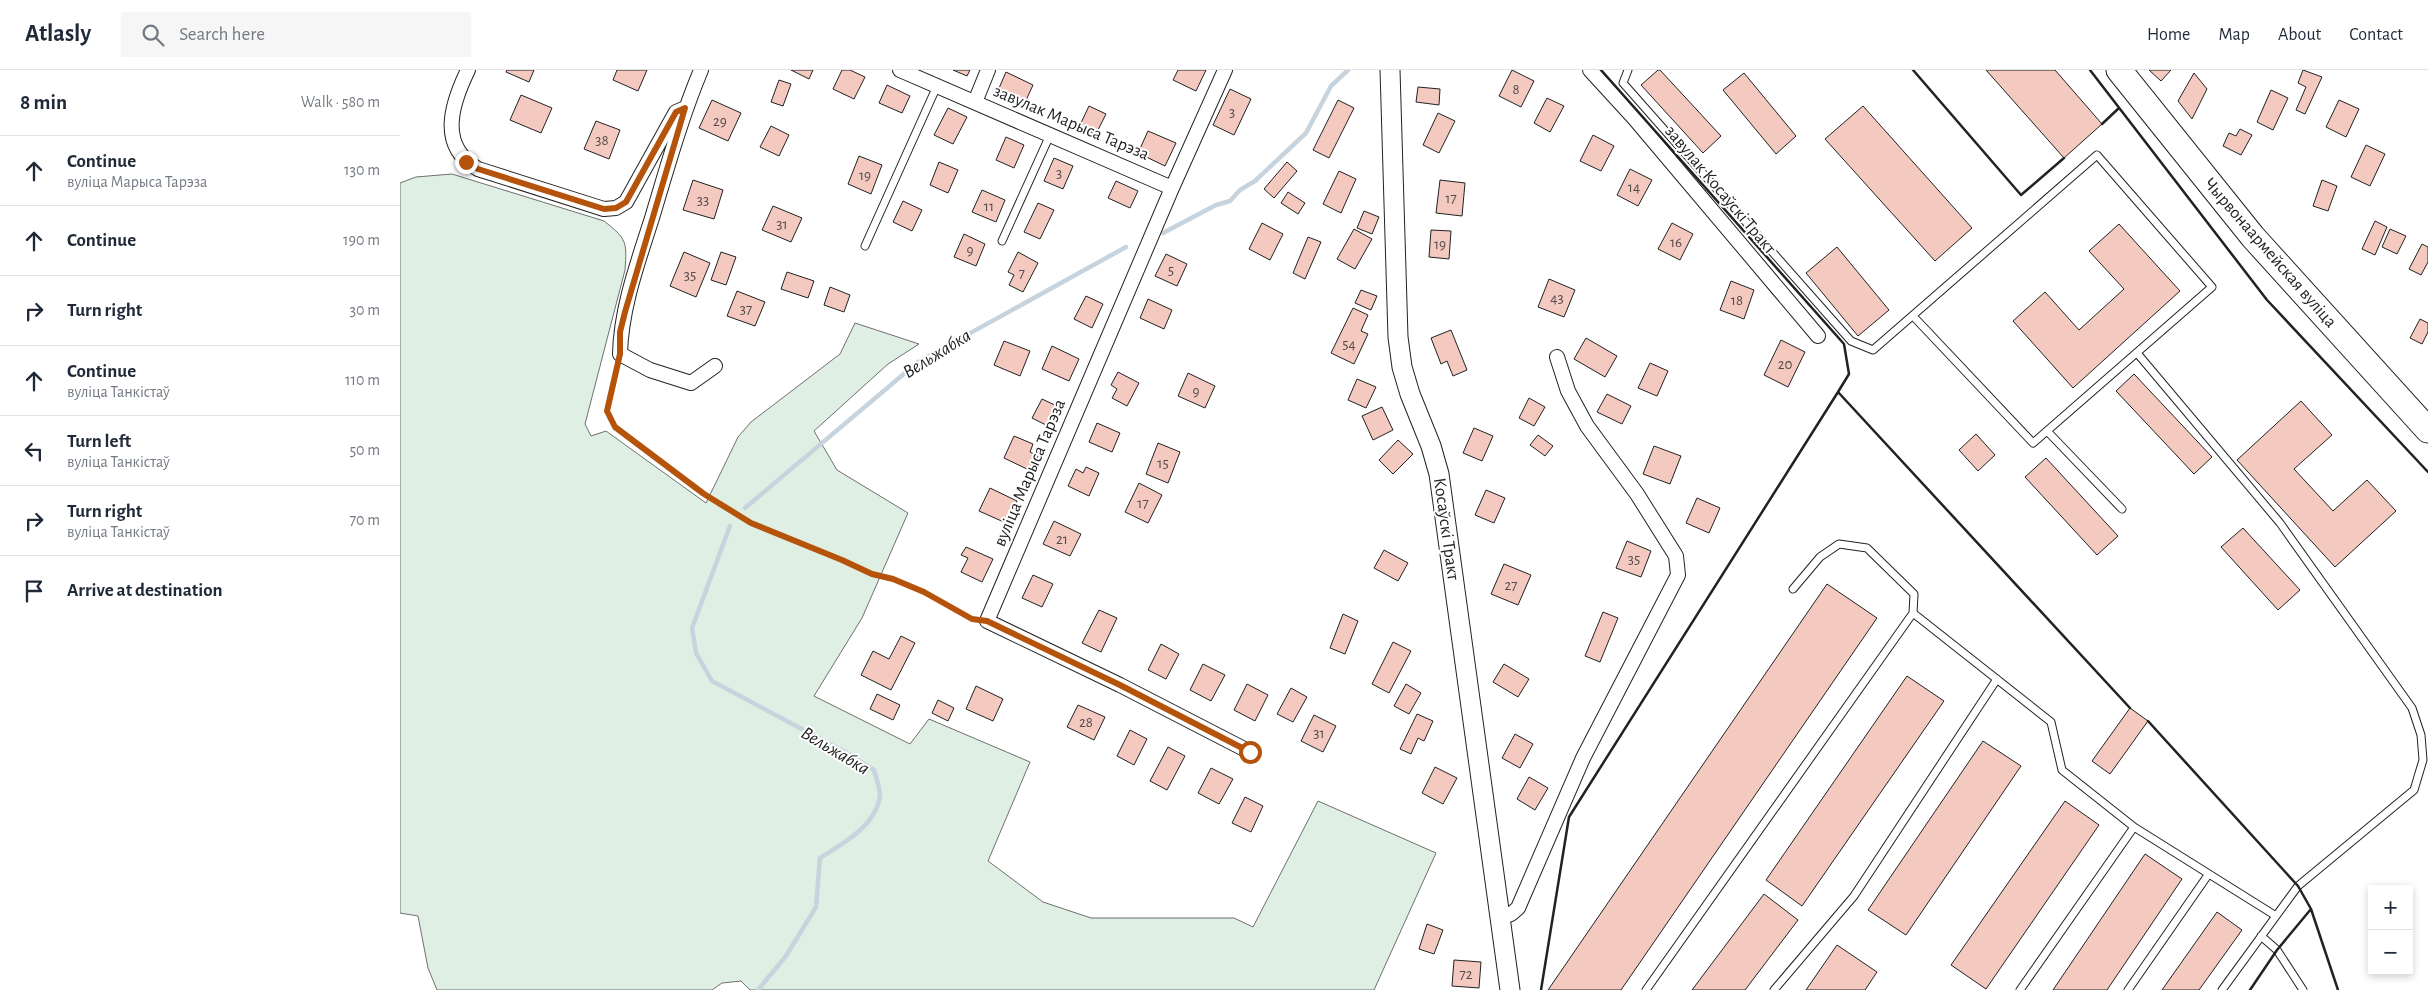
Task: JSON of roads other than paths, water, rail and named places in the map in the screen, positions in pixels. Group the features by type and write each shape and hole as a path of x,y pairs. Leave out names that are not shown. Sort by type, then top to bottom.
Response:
{"highway":[{"name":"Чырвонаармейская вуліца","path":"2119,70 2253,237 2428,430"}],"main road":[{"name":"Косаўскі Тракт","path":"1390,70 1398,337 1402,367 1439,474 1510,990"}],"street":[{"path":"468,70 452,115 451,136 460,156 478,169 604,209 616,208 626,202 676,112 685,108"},
{"path":"701,70 685,108 634,276 620,332 620,354 650,370 691,383 716,366"},
{"name":"завулак Марыса Тарэза","path":"900,70 1172,188"},
{"path":"975,102 988,70"},
{"name":"вуліца Марыса Тарэза","path":"1225,70 1172,188 987,621 1120,685 1250,752"},
{"name":"завулак Косаўскі Тракт","path":"1590,70 1654,140 1818,336"},
{"path":"1500,918 1511,914 1518,908 1583,758 1678,575 1676,556 1637,494 1587,426 1568,391 1557,357"}],"lane":[{"path":"1628,70 1624,83 1851,341 1873,350 2097,155 2212,287 2033,443 1913,316"},
{"path":"865,246 937,86"},
{"path":"1002,241 1050,135"},
{"path":"2137,353 2280,524 2412,708 2422,735 2423,760 2414,790 2298,886 2222,990"},
{"path":"2047,431 2122,509"},
{"path":"1646,990 1914,613 1914,594 1866,548 1839,544 1820,557 1793,589"},
{"path":"1914,613 2051,722 2062,770 2134,827 2276,916"},
{"path":"1774,990 1854,896 1997,679"},
{"path":"2020,990 2134,827"},
{"path":"2128,990 2208,875"},
{"path":"2262,936 2276,950 2303,990"}],"waterway":[{"name":"Вельжабка","path":"1163,233 1216,205 1230,201 1240,190 1255,181 1306,133 1331,86 1348,70"},
{"name":"Вельжабка","path":"745,508 918,362 1126,247"},
{"name":"Вельжабка","path":"730,526 692,628 696,653 712,681 843,751 874,770 880,794 877,808 864,826 848,840 820,858 816,907 786,956 758,990"}]}
